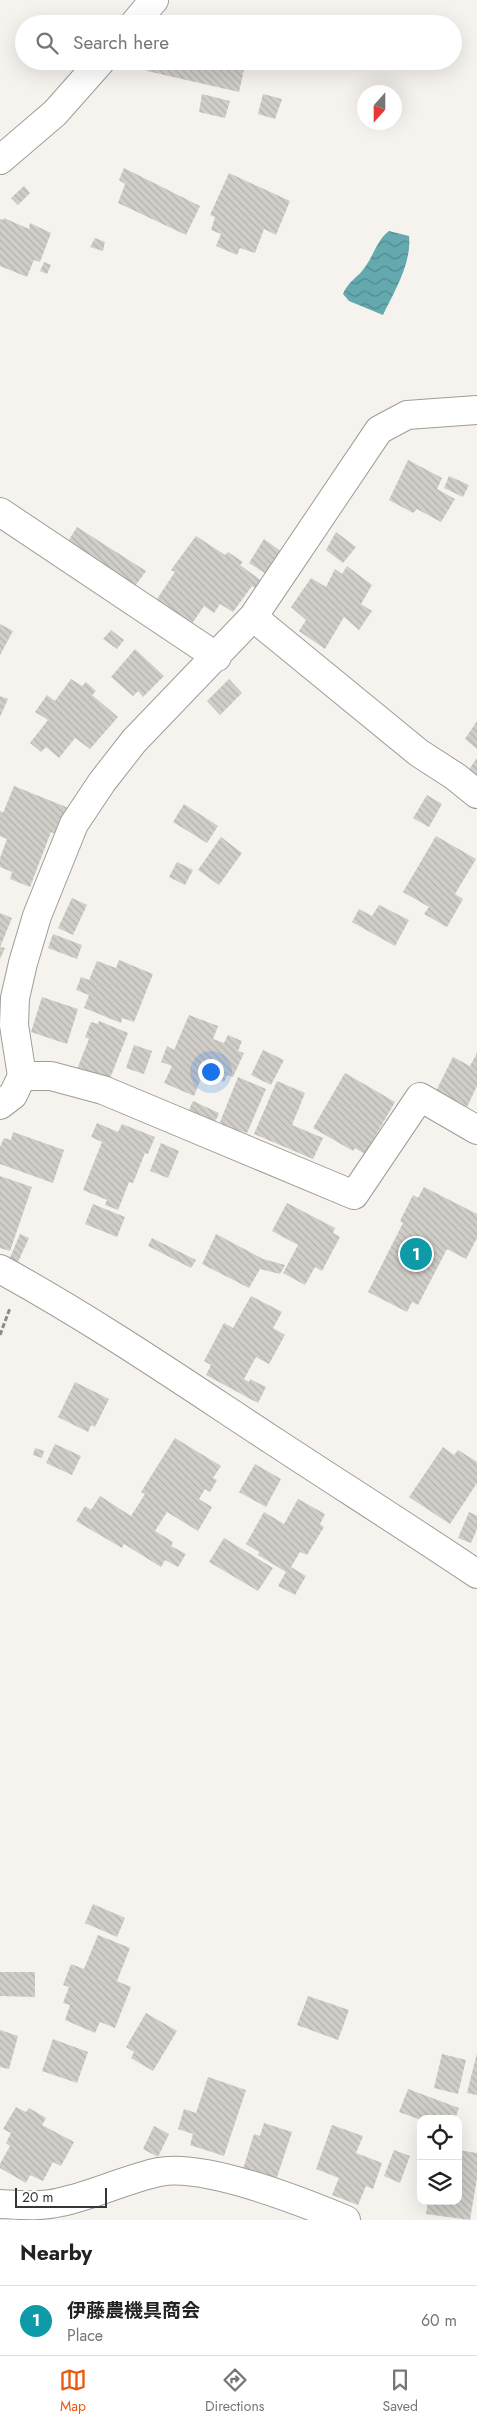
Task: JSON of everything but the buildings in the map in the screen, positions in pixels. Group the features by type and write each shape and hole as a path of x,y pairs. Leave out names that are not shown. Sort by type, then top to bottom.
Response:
{"street":[{"path":"142,15 154,0"},
{"path":"0,160 55,113 93,70"},
{"path":"0,1105 13,1094 22,1076 14,1025 15,998 37,916 74,824 102,782 134,741 217,657 253,617 379,430 408,415 472,414"},
{"path":"0,512 217,657"},
{"path":"253,617 419,753 456,777 477,794"},
{"path":"22,1076 51,1076 103,1090 354,1195 420,1096 477,1130"},
{"path":"0,1269 29,1285 196,1390 391,1515 477,1574"},
{"path":"0,2204 60,2203 161,2172 184,2172 219,2176 316,2208 346,2220"}],"water":[{"path":"389,231 409,236 409,246 405,267 383,315 349,301 343,294 348,285 365,267 381,239"}],"place":[{"name":"伊藤農機具商会","path":"416,1254"}]}
